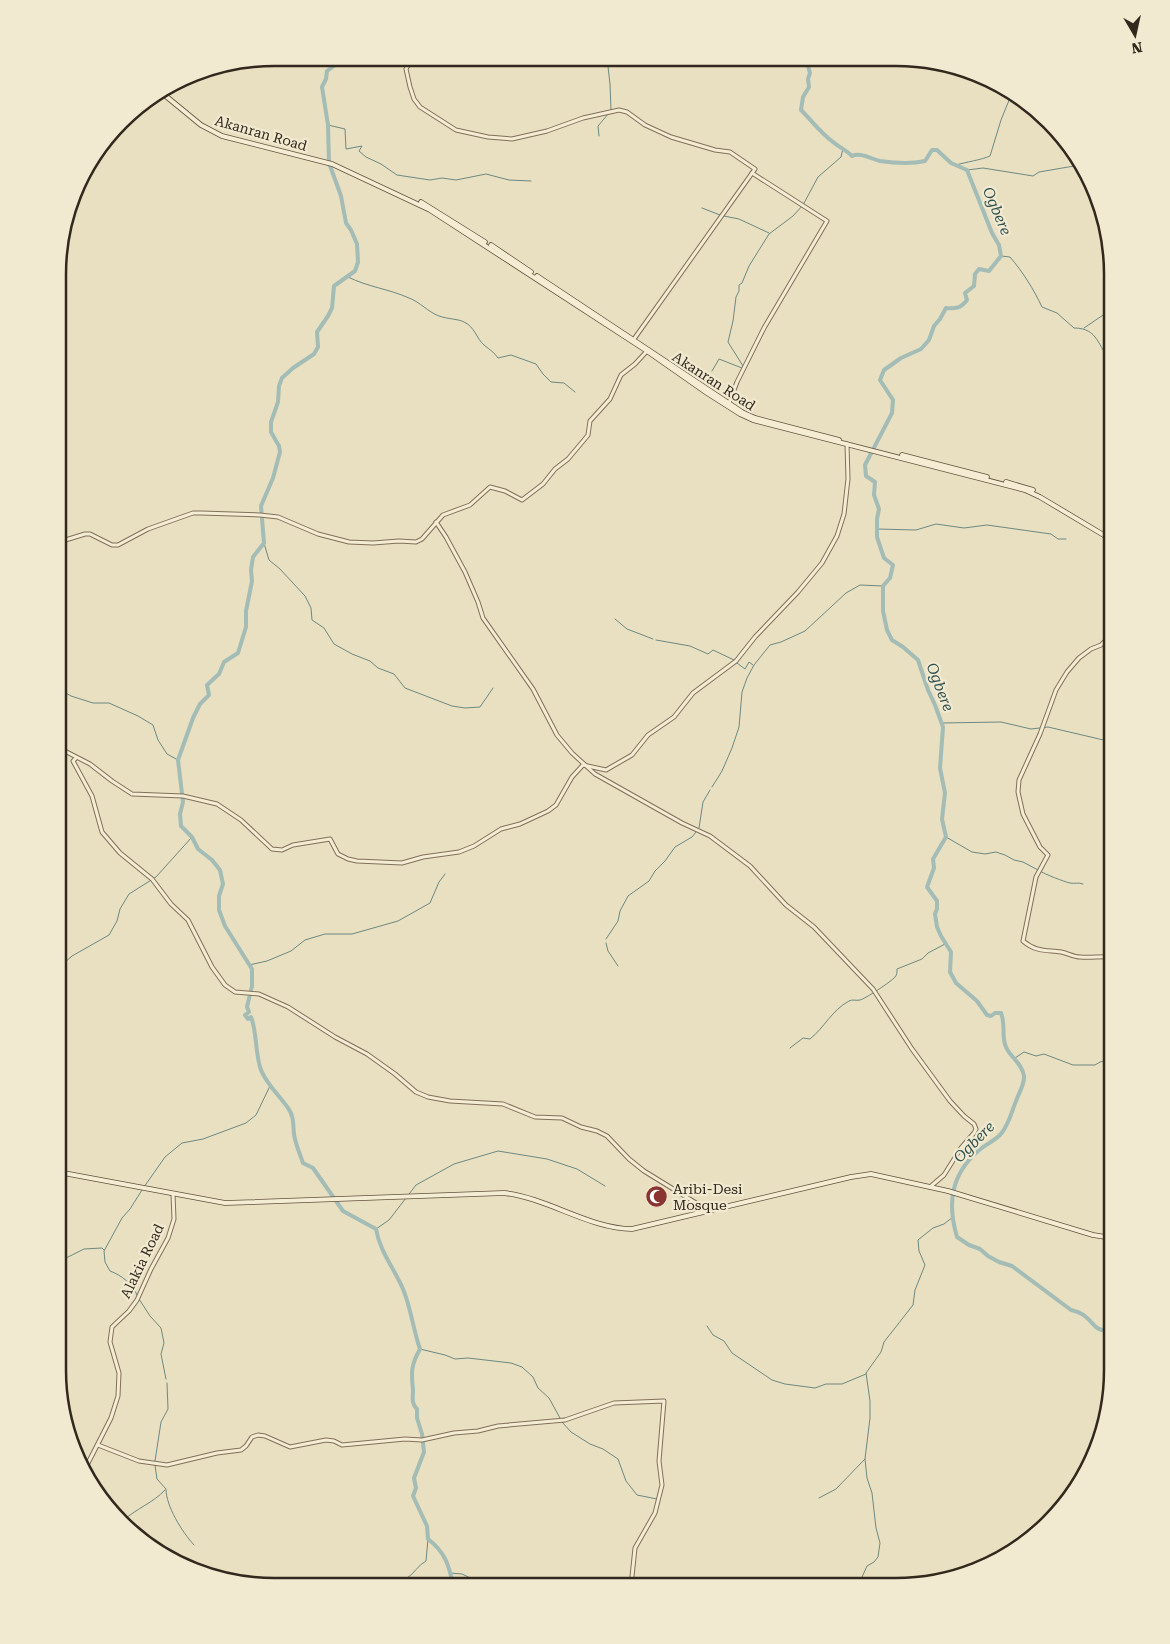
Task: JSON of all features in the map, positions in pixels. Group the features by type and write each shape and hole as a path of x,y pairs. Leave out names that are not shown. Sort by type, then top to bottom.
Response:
{"main road":[{"name":"Akanran Road","path":"166,96 201,125 222,136 336,165 431,207 634,339 720,399 742,412 755,418 874,450 1027,488 1104,533"},
{"name":"Akanran Road","path":"336,165 430,210 753,420 874,450"},
{"path":"66,1173 225,1203 481,1193 512,1194 528,1197 610,1226 625,1229 644,1227 865,1174 956,1193 1104,1237"}],"street":[{"path":"408,66 406,69 410,88 414,99 420,107 456,130 488,137 512,139 583,118 619,110 627,112 650,127 671,137 715,150 730,152 755,168 634,339"},
{"path":"729,403 737,382 764,328 827,221 822,216 752,173"},
{"path":"66,540 90,534 112,545 118,545 148,529 193,513 261,515 286,519 330,537 358,543 416,542 422,539 443,515 452,510 470,505 490,487 505,491 522,500 529,496 543,484 555,469 568,459 584,440 588,435 590,421 610,399 621,375 647,351"},
{"path":"584,765 606,770 632,754 648,734 674,717 693,694 736,661 810,578 828,555 844,514 848,479 847,444"},
{"path":"436,522 465,572 483,618 533,690 557,735 572,753 584,765 613,784 710,836 750,866 786,905 814,927 873,989 912,1050 950,1100 976,1127 974,1134 962,1148 949,1169 930,1188"},
{"path":"1104,642 1079,658 1067,672 1056,690 1042,730 1020,777 1018,787 1020,803 1028,827 1040,847 1048,855 1036,877 1024,941 1036,949 1045,952 1062,952 1079,957 1104,957"},
{"path":"66,752 90,764 132,794 182,796 217,804 231,812 272,849 282,850 293,845 330,839 338,854 348,859 376,863 402,863 423,857 444,855 468,849 501,830 520,824 548,811 556,805 572,777 584,765"},
{"path":"77,758 73,761 92,796 102,832 120,853 152,880 171,904 188,920 221,981 235,992 252,993 288,1007 366,1054 422,1094 444,1101 502,1104 535,1116 562,1118 580,1127 597,1131 607,1136 629,1159 644,1171 709,1211"},
{"name":"Alakia Road","path":"98,1445 115,1409 120,1388 119,1373 111,1346 110,1333 115,1323 131,1308 138,1298 151,1269 170,1235 174,1218 173,1194"},
{"path":"88,1463 98,1445 134,1459 164,1465 176,1464 217,1453 241,1450 252,1437 258,1435 265,1436 290,1447 326,1440 342,1445 424,1440 498,1426 564,1420 614,1403 664,1401 659,1461 662,1485 655,1513 635,1548 632,1578"}],"waterway":[{"path":"334,66 327,71 322,87 328,125 329,163 341,196 346,223 357,244 358,262 355,271 334,286 332,308 317,332 318,347 314,354 282,378 279,386 278,402 271,422 271,432 279,446 280,452 273,478 261,506 264,543 253,557 252,581 246,611 246,627 238,653 224,662 219,674 207,685 209,695 200,704 193,718 178,760 183,802 180,814 181,826 192,837 198,849 212,860 220,870 223,884 219,896 219,910 225,926 252,969 252,986 247,1007 249,1012 245,1015 248,1019 251,1017 253,1023 261,1070 291,1114 295,1141 303,1163 313,1168 343,1211 376,1229 384,1253 406,1296 420,1349 412,1369 412,1378 413,1400 417,1409 424,1452 414,1478 416,1488 413,1496 427,1526 428,1539 439,1549 445,1559 452,1578"},
{"path":"608,66 611,110"},
{"name":"Ogbere","path":"808,66 810,73 808,79 809,87 803,97 801,110 824,135 852,156 862,155 880,161 903,163 925,161 932,150 937,150 951,163 967,170 992,233 999,245 1001,256 989,271 979,269 975,274 974,286 965,293 967,300 965,303 958,307 946,308 934,326 929,340 921,349 901,358 884,370 880,380 893,400 892,413 865,465 866,476 875,482 874,495 879,509 877,537 884,558 893,565 890,578 883,586 883,611 887,630 892,640 918,660 943,727 940,768 945,793 942,819 946,837 933,859 934,868 927,887 937,901 935,914 937,927 951,952 950,972 956,983 977,1001 987,1015 991,1016 995,1013 1001,1013 1006,1047 1021,1067 1024,1076 1022,1088 1003,1131 969,1160 957,1180 952,1201 952,1213 957,1237 999,1262 1012,1266 1071,1310 1082,1314 1097,1328 1104,1331"},
{"path":"956,165 990,156 1009,99"},
{"path":"599,136 598,126 609,113"},
{"path":"328,125 345,129 346,149 362,146 359,151 366,157 397,175 430,180 442,178 456,180 486,174 509,180 531,181"},
{"path":"743,366 728,342 739,285 742,283 749,266 769,234 793,216 803,205 818,177 841,157 843,148"},
{"path":"967,170 983,168 1033,176 1039,172 1074,166"},
{"path":"702,208 720,215"},
{"path":"724,216 739,219 769,233"},
{"path":"1001,256 1010,257 1015,263 1028,281 1042,307 1057,313 1074,328 1088,331 1097,339 1104,351"},
{"path":"348,277 409,298 439,316 468,324 481,342 498,358 511,355 536,364 551,382 564,383 575,392"},
{"path":"1084,328 1104,314"},
{"path":"712,371 719,359 742,368"},
{"path":"877,529 916,530 936,524 964,528 987,525 1051,534 1058,539 1066,539"},
{"path":"264,543 269,560 305,596 311,608 312,620 324,628 334,644 370,661 378,668 394,674 405,688 452,706 465,708 480,707 493,688"},
{"path":"712,787 722,771 739,727 742,692 747,678 754,665 770,645 805,631 846,593 860,585 883,586"},
{"path":"615,619 627,629 653,639"},
{"path":"656,640 690,646 708,654 713,650 734,660"},
{"path":"737,663 745,669 749,662 753,665"},
{"path":"66,693 93,703 109,703 138,716 153,725 158,740 167,754 178,760"},
{"path":"941,723 1001,722 1031,729 1048,727 1104,740"},
{"path":"699,828 703,802 710,790"},
{"path":"606,939 618,921 620,911 628,896 649,881 675,847 692,837 696,832"},
{"path":"66,961 109,935 117,921 120,909 129,894 156,877 192,837"},
{"path":"946,837 972,852 985,854 996,852 1038,870"},
{"path":"1040,871 1067,882 1083,884"},
{"path":"249,965 267,961 291,951 305,940 325,934 352,934 398,921 430,903 439,882 445,874"},
{"path":"606,943 608,951 618,966"},
{"path":"790,1048 803,1038 810,1039 833,1014 850,1000 860,1000 867,997 893,979 897,969 922,959 928,953 945,944"},
{"path":"1015,1058 1024,1052 1036,1056 1044,1054 1073,1065 1095,1065 1104,1061"},
{"path":"144,1187 165,1157 182,1143 203,1139 246,1123 256,1115 270,1086"},
{"path":"376,1229 389,1220 416,1185 454,1164 498,1151 547,1159 577,1169 605,1186"},
{"path":"137,1295 133,1287 126,1280 110,1271 105,1262 104,1251 122,1218 142,1190"},
{"path":"862,1578 867,1566 878,1557 880,1543 865,1459 870,1418 870,1401 866,1373 881,1352 884,1342 913,1305 915,1290 925,1265 919,1251 918,1240 933,1228 944,1224 953,1217"},
{"path":"66,1258 84,1249 102,1248 104,1250"},
{"path":"139,1299 150,1316 161,1328 164,1343 161,1354 166,1379"},
{"path":"707,1326 713,1335 724,1341 732,1353 772,1380 785,1384 815,1388 826,1384 842,1384 866,1374"},
{"path":"420,1349 455,1359 468,1358 511,1363 522,1367 533,1377 538,1388 549,1398 560,1418"},
{"path":"155,1461 161,1422 168,1409 167,1383"},
{"path":"562,1422 571,1432 618,1459 626,1481 637,1495 657,1499"},
{"path":"819,1498 836,1489 865,1459"},
{"path":"155,1465 157,1479 166,1489 172,1511 194,1545"},
{"path":"127,1517 165,1490"},
{"path":"407,1578 426,1561 428,1539"},
{"path":"450,1573 462,1574 470,1578"}],"place":[{"name":"Aribi-Desi Mosque","path":"657,1197"}]}
